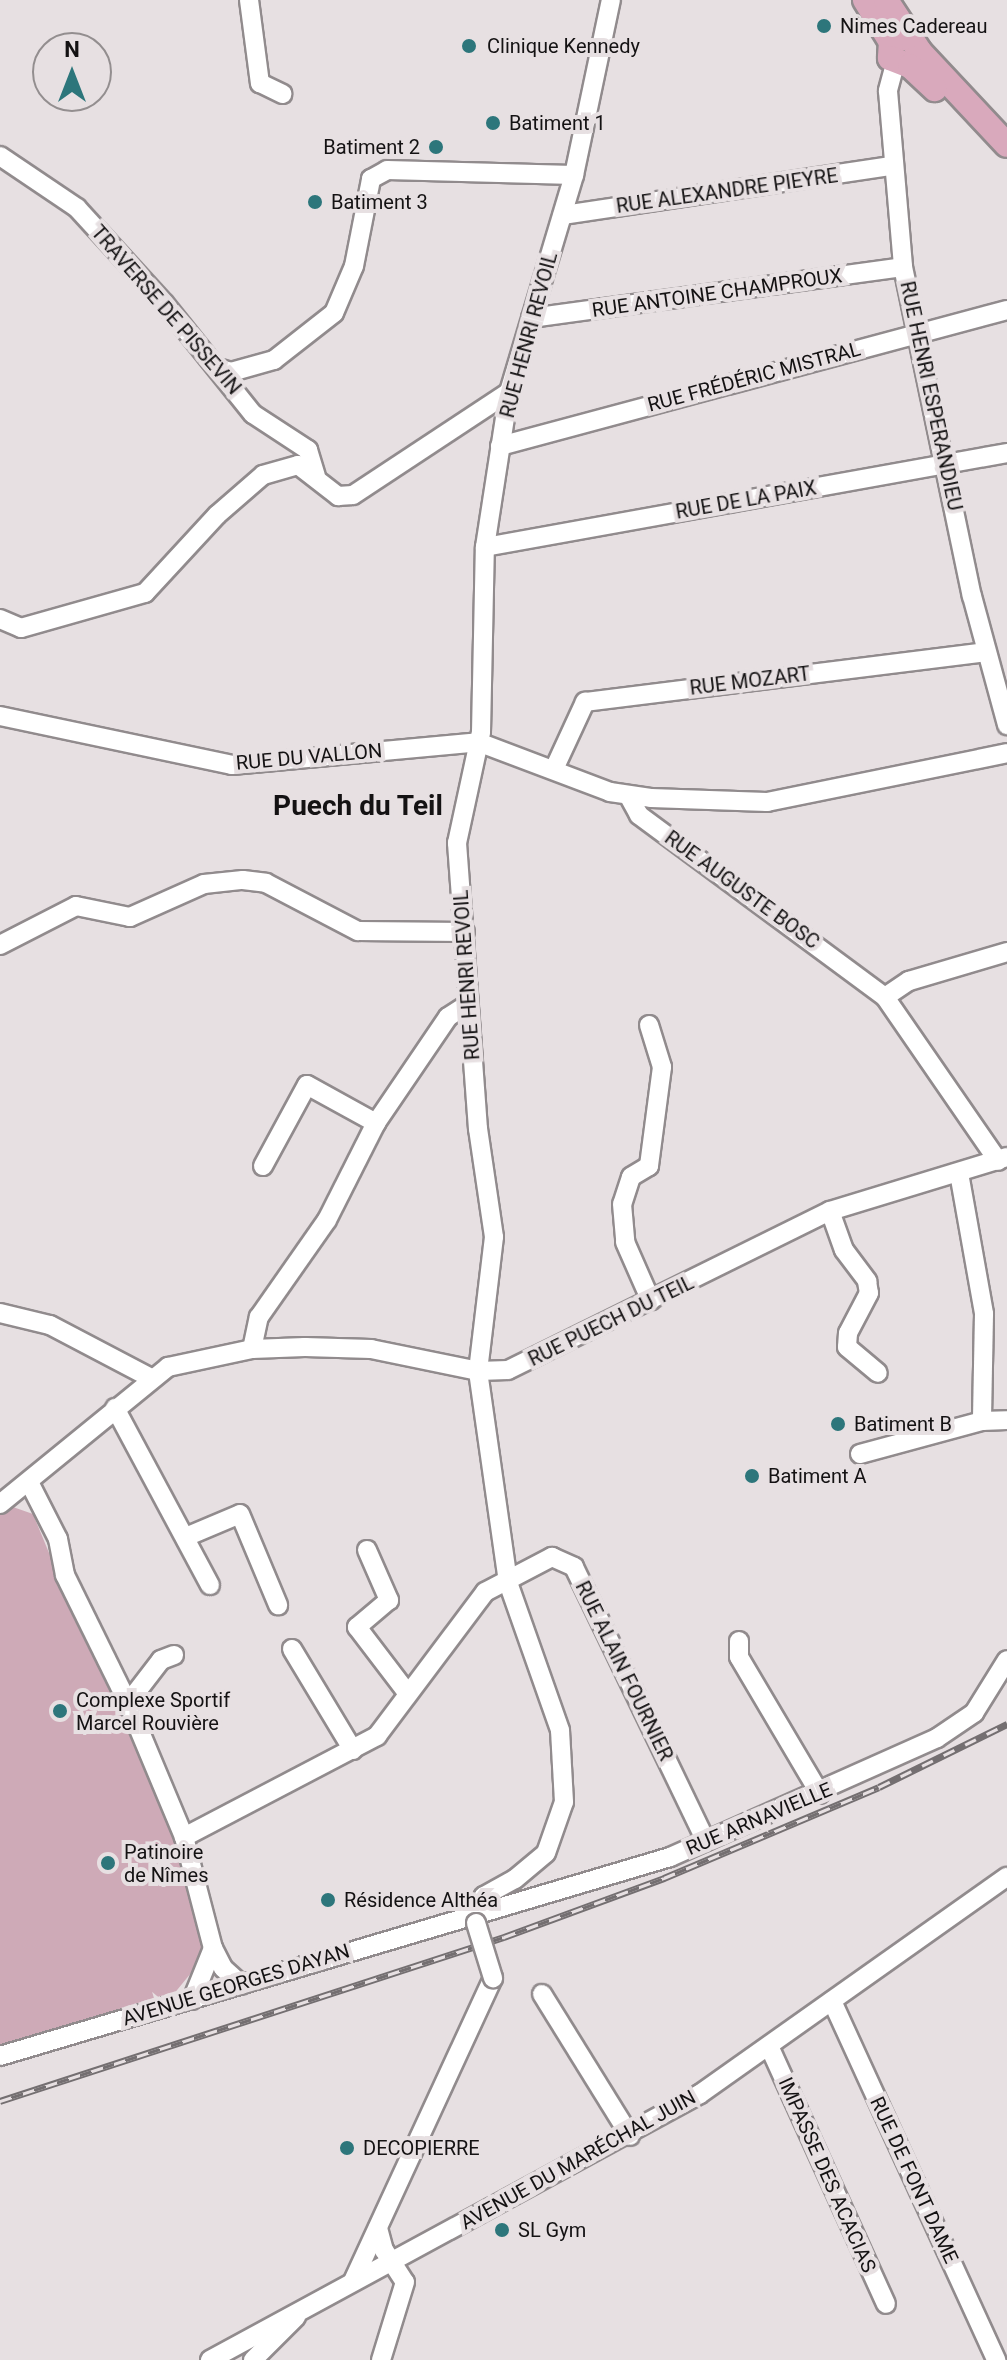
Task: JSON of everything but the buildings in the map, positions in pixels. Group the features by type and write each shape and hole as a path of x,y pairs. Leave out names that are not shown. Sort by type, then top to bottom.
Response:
{"main road":[{"path":"865,0 905,52 1007,147"},
{"path":"886,0 905,52"}],"street":[{"path":"249,0 260,83 283,94"},
{"name":"RUE HENRI REVOIL","path":"474,1918 484,1896 515,1879 546,1853 564,1802 560,1730 507,1578 478,1371 494,1237 468,1004 457,843 478,742 485,547 509,392 574,175 611,0"},
{"name":"RUE HENRI ESPERANDIEU","path":"905,52 888,91 903,267 948,464 986,652 1007,725"},
{"name":"TRAVERSE DE PISSEVIN","path":"0,156 77,208 218,368 253,414 308,450 316,476"},
{"name":"RUE ALEXANDRE PIEYRE","path":"563,215 892,166"},
{"path":"218,368 231,372 274,360 334,313 354,266 371,179 379,174 387,170 574,175"},
{"name":"RUE ANTOINE CHAMPROUX","path":"531,318 903,267"},
{"name":"RUE FRÉDÉRIC MISTRAL","path":"500,446 1007,310"},
{"path":"0,619 21,628 145,593 217,515 263,475 298,465 338,496 353,495 509,392"},
{"name":"RUE DE LA PAIX","path":"485,547 1007,453"},
{"name":"RUE MOZART","path":"555,767 585,702 986,652"},
{"name":"RUE DU VALLON","path":"0,716 232,765 478,742"},
{"name":"RUE AUGUSTE BOSC","path":"478,742 628,795 639,815 885,997 1002,1159"},
{"path":"628,795 767,802 1007,753"},
{"path":"0,945 76,906 130,917 204,884 243,880 266,883 358,931 465,932"},
{"path":"885,997 909,981 1007,952"},
{"path":"252,1349 259,1317 327,1220 376,1123 448,1017 468,1004"},
{"path":"649,1025 662,1067 649,1166 631,1177 622,1204 625,1242 651,1301"},
{"path":"263,1166 307,1085 376,1123"},
{"name":"RUE PUECH DU TEIL","path":"0,1504 168,1367 252,1349 371,1349 478,1371 508,1370 540,1358 830,1211 903,1185 959,1173 1002,1159"},
{"path":"959,1173 984,1314 982,1421"},
{"path":"830,1211 869,1293 848,1333 847,1347 878,1373"},
{"path":"0,1313 50,1325 151,1378"},
{"path":"115,1408 188,1536 210,1585"},
{"path":"860,1454 982,1421 1007,1420"},
{"path":"29,1482 58,1539 65,1575 128,1703 184,1837 213,1948 238,1982"},
{"path":"188,1536 240,1514 278,1605"},
{"path":"367,1550 389,1600 357,1627 408,1694"},
{"name":"RUE ALAIN FOURNIER","path":"184,1837 377,1736 485,1592 552,1557 574,1567 706,1841"},
{"path":"739,1641 739,1657 820,1794"},
{"path":"292,1649 353,1750"},
{"path":"128,1703 161,1660 174,1655"},
{"name":"RUE ARNAVIELLE","path":"474,1918 655,1861 820,1794 958,1726 982,1703 1007,1660"},
{"name":"AVENUE DU MARÉCHAL JUIN","path":"210,2360 307,2305 630,2136 769,2046 1007,1877"},
{"path":"353,2281 379,2232 493,1978 474,1918"},
{"name":"AVENUE GEORGES DAYAN","path":"0,2056 192,2000 238,1982 474,1918"},
{"path":"192,2000 213,1948"},
{"path":"201,1981 238,1982"},
{"path":"542,1994 630,2136"},
{"name":"RUE DE FONT DAME","path":"832,2001 996,2360"},
{"name":"IMPASSE DES ACACIAS","path":"769,2046 886,2304"},
{"path":"379,2232 393,2261 405,2275 404,2293 381,2360"},
{"path":"253,2360 307,2305"}],"shaded area":[{"name":"Complexe Sportif Marcel Rouvière","path":"10,1506 33,1514 84,1638 156,1784 202,1909 209,1951 173,1995 0,2045 0,1514"}],"railway":[{"path":"0,2101 504,1937 664,1878 879,1787 1007,1724"}],"place":[{"name":"Nimes Cadereau","path":"824,26"},
{"name":"Clinique Kennedy","path":"469,46"},
{"name":"Batiment 1","path":"493,123"},
{"name":"Batiment 2","path":"436,147"},
{"name":"Batiment 3","path":"315,202"},
{"name":"Batiment B","path":"838,1424"},
{"name":"Batiment A","path":"752,1476"},
{"name":"Complexe Sportif Marcel Rouvière","path":"60,1711"},
{"name":"Patinoire de Nîmes","path":"108,1863"},
{"name":"Résidence Althéa","path":"328,1900"},
{"name":"DECOPIERRE","path":"347,2148"},
{"name":"SL Gym","path":"502,2230"}],"district":[{"name":"Puech du Teil","path":"358,806"}]}
